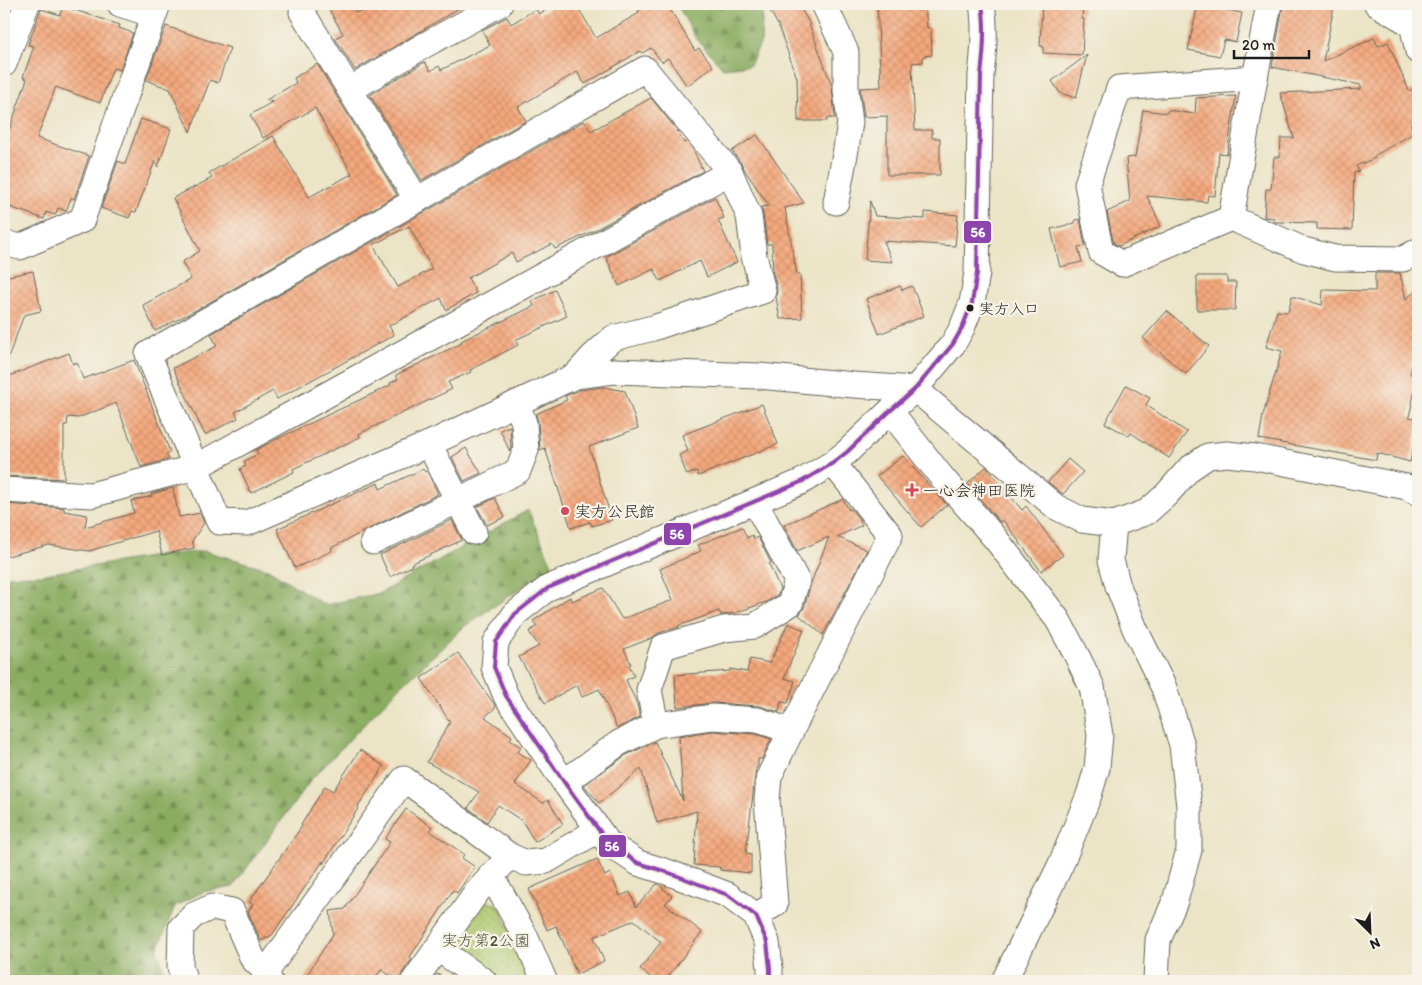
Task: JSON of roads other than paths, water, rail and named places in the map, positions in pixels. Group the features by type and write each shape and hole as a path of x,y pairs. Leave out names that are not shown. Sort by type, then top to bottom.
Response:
{"street":[{"path":"4,64 27,4"},
{"path":"4,243 20,247 82,220 156,9 120,4"},
{"path":"350,90 423,46 500,4"},
{"path":"824,4 846,52 846,91 850,122 836,202"},
{"path":"770,981 767,942 756,916 728,895 638,863 609,844 564,782 506,696 494,667 496,642 515,614 548,588 801,482 833,463 915,389 953,344 972,303 977,273 981,75 985,20 982,4"},
{"path":"1231,218 1269,4"},
{"path":"1377,4 1415,26 1418,50"},
{"path":"302,12 417,200"},
{"path":"575,376 592,356 613,338 653,328 762,291 754,256 749,216 730,172 646,69 148,354 219,522 248,523 429,444 575,376 614,372 759,376 854,386 915,389 1056,507 1082,520 1114,524 1147,512 1166,495 1189,469 1208,456 1227,454 1255,457 1407,487 1418,493"},
{"path":"1255,78 1119,88 1087,184 1101,252 1122,264 1231,218 1304,250 1336,258 1403,259 1418,252"},
{"path":"4,490 91,495 196,467 730,172"},
{"path":"373,542 518,471 526,450 524,423 517,403"},
{"path":"890,411 944,480 995,538 1058,620 1092,687 1100,734 1097,768 1089,795 1061,864 1004,981"},
{"path":"429,444 474,532"},
{"path":"756,916 775,904 767,800 769,777 890,534 833,463"},
{"path":"656,724 649,690 663,647 724,629 755,626 790,604 797,581 755,502"},
{"path":"1114,524 1111,560 1118,586 1135,629 1164,688 1182,745 1189,806 1189,850 1176,900 1158,940 1156,981"},
{"path":"564,782 619,743 656,724 712,717 758,720 791,731"},
{"path":"185,981 180,967 181,928 194,915 212,906 232,911 253,959 268,977 404,779 510,856 526,863 546,861 598,830"},
{"path":"414,981 477,892 510,856"},
{"path":"492,876 525,936 543,981"},
{"path":"437,948 484,981"}],"place":[{"name":"実方入口","path":"970,308"},
{"name":"一心会神田医院","path":"912,490"},
{"name":"実方公民館","path":"565,511"}],"park label":[{"name":"実方第2公園","path":"486,940"}]}
